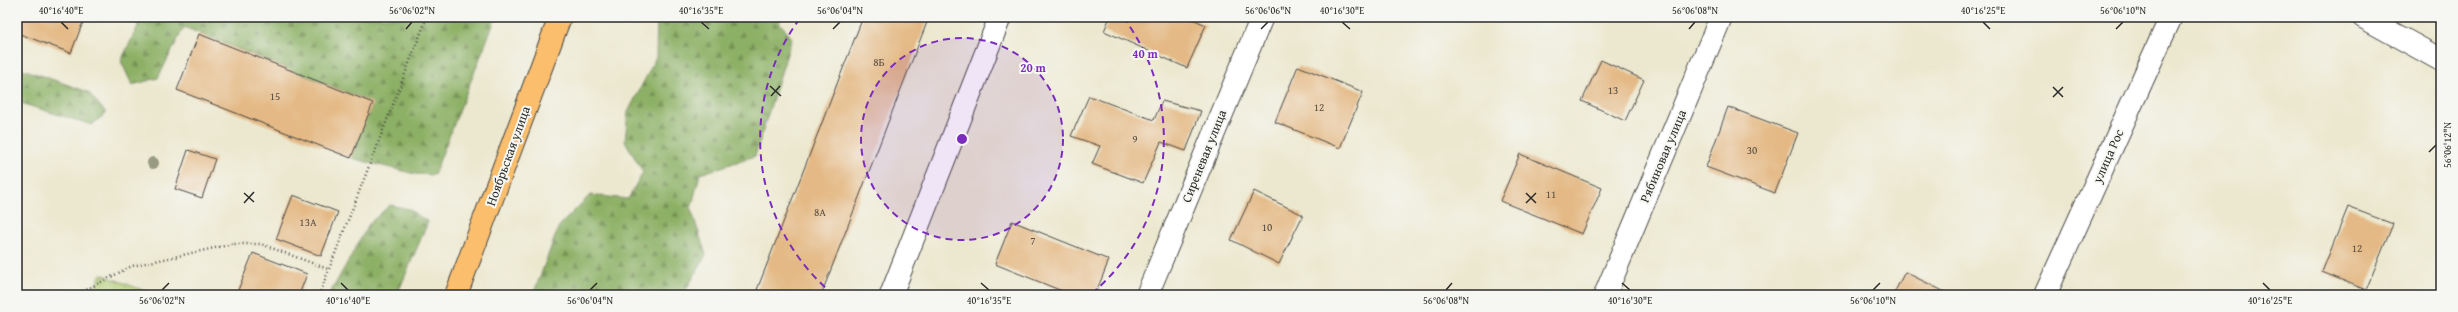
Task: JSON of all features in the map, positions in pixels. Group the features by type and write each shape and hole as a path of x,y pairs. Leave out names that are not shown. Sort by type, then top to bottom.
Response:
{"highway":[{"name":"Ноябрьская улица","path":"456,295 560,17"}],"street":[{"path":"891,295 1000,17"},
{"name":"Сиреневая улица","path":"1147,295 1262,17"},
{"name":"Рябиновая улица","path":"1606,295 1721,17"},
{"name":"улица Рос","path":"2045,295 2171,17"},
{"path":"2363,17 2441,60"}],"path":[{"path":"319,295 427,17"},
{"path":"76,295 132,266 233,244 261,244 328,269"}],"green space":[{"path":"135,17 496,17 434,175 415,174 351,158 373,103 184,27 158,78 132,85 121,61 138,26"},
{"path":"657,17 784,17 779,22 792,38 755,156 700,174 691,209 706,255 683,295 533,295 559,226 590,195 628,199 643,172 625,141 628,112 656,58"},
{"path":"17,67 88,92 106,113 92,125 17,102"},
{"path":"390,205 409,209 428,222 397,295 329,295 369,224"},
{"path":"101,274 155,295 92,295"}],"building":[{"path":"17,17 85,17 71,53 17,33"},
{"path":"863,17 929,17 821,295 755,295"},
{"path":"1110,17 1188,17 1206,25 1187,68 1104,31"},
{"path":"199,34 373,103 351,158 177,90"},
{"path":"1601,60 1644,80 1625,121 1582,101"},
{"path":"1298,66 1363,92 1340,148 1275,122"},
{"path":"1089,96 1154,120 1162,101 1201,111 1186,151 1161,142 1143,183 1092,164 1100,146 1071,136"},
{"path":"1728,107 1798,133 1775,193 1706,167"},
{"path":"188,150 215,159 202,198 175,189"},
{"path":"1520,154 1602,188 1582,234 1500,201"},
{"path":"1254,191 1303,215 1279,264 1231,240"},
{"path":"293,195 338,212 321,256 276,239"},
{"path":"2348,207 2393,224 2366,290 2322,272"},
{"path":"1012,221 1109,260 1095,295 1072,295 995,264"},
{"path":"253,253 307,274 299,295 236,295"},
{"path":"1905,272 1951,295 1893,295"}]}
